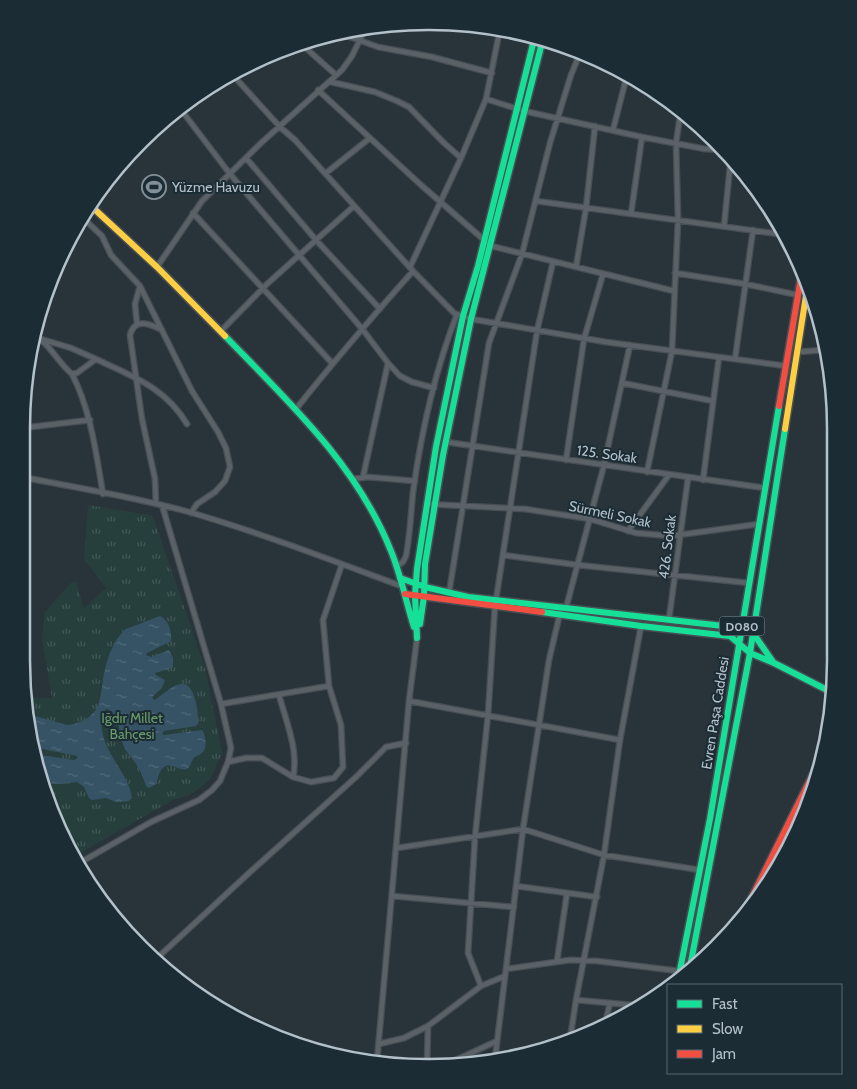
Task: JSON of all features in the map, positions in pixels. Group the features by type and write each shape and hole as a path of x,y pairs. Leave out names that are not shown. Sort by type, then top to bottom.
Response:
{"main road":[{"path":"417,638 415,596 426,504 460,315 484,240 533,44"},
{"path":"417,638 424,596 425,564 446,442 471,319 541,46"},
{"path":"95,210 157,267 296,409 336,457 371,510 397,566 417,638"},
{"name":"Evren Paşa Caddesi","path":"679,970 710,819 800,284"},
{"name":"Evren Paşa Caddesi","path":"691,960 750,653 806,299"},
{"path":"400,578 424,587 559,614 640,626 730,636 750,653 826,689"},
{"path":"405,594 566,608 741,628 752,632 774,663"},
{"path":"758,885 806,787"}],"street":[{"path":"157,267 202,201 318,90 331,82 352,56 362,36"},
{"path":"296,409 332,363 363,330 412,269 486,99 499,37"},
{"path":"352,38 378,47 432,57 492,73"},
{"path":"307,49 336,75"},
{"path":"449,592 489,343 522,254 550,143 578,59"},
{"path":"237,79 280,127 296,140 354,206 454,313 471,319 537,331 786,366"},
{"path":"331,82 375,92 397,100 409,107 461,158"},
{"path":"612,130 625,82"},
{"path":"318,90 491,246 674,291"},
{"path":"486,99 524,111 642,137 712,149"},
{"path":"184,114 230,174 363,330 388,363 400,376 412,382 434,388"},
{"path":"647,472 672,351 678,220 676,143 680,119"},
{"path":"576,267 586,208 595,126"},
{"path":"631,214 642,137"},
{"path":"326,173 370,138"},
{"path":"246,158 316,240 380,309"},
{"path":"724,226 730,168"},
{"path":"536,201 776,234"},
{"path":"220,332 263,288 354,206"},
{"path":"193,213 332,363"},
{"path":"88,222 102,236 111,255 140,286 192,391 222,437 229,460 229,472 222,485 201,501 191,513"},
{"path":"735,359 753,230"},
{"path":"481,986 468,953 475,837 488,715 496,602 537,331 553,262"},
{"path":"675,273 798,295"},
{"path":"566,460 584,338 604,274"},
{"path":"137,324 135,304 140,286"},
{"path":"397,566 403,562 406,556 415,481 434,388 443,354 460,315"},
{"path":"83,861 151,822 199,800 220,781 228,762 231,748 222,704 159,505 135,378 130,335 132,329 137,324 146,323 162,330"},
{"path":"42,339 72,348 135,378 162,394 179,410 187,424"},
{"path":"42,339 58,362 72,374 81,391 90,420 103,494"},
{"path":"496,1053 522,829 549,660 559,614 566,608 604,465 630,345"},
{"path":"797,352 819,350"},
{"path":"703,480 719,357"},
{"path":"72,374 77,373 96,359"},
{"path":"363,477 388,363"},
{"path":"622,383 713,401"},
{"path":"30,427 90,420"},
{"name":"125. Sokak","path":"446,442 765,488"},
{"path":"628,531 669,475"},
{"path":"352,479 363,477 415,481"},
{"name":"426. Sokak","path":"670,619 679,535 688,478"},
{"path":"30,480 191,513 342,564 403,587"},
{"name":"Sürmeli Sokak","path":"426,504 510,508 590,519 636,533 670,536 759,524"},
{"path":"503,555 749,584"},
{"path":"228,762 246,758 262,758 293,777 311,782 334,778 343,767 341,725 329,686 323,620 342,564"},
{"path":"571,1033 604,855 620,740 640,626"},
{"path":"378,1056 409,701 417,638"},
{"path":"222,704 329,686"},
{"path":"279,695 294,751 295,769 293,777"},
{"path":"409,701 620,740"},
{"path":"161,955 356,777 386,747 406,742"},
{"path":"397,848 522,829 604,855 700,870"},
{"path":"516,886 596,896"},
{"path":"557,961 567,892"},
{"path":"392,896 514,907"},
{"path":"506,969 557,961 585,960 678,971"},
{"path":"379,1044 404,1038 428,1026 481,986 506,976"},
{"path":"576,1000 630,1005"},
{"path":"607,1017 610,1003"},
{"path":"427,1059 428,1026"},
{"path":"461,1058 497,1041"}],"green space":[{"name":"Iğdır Millet Bahçesi","path":"88,505 153,517 205,668 222,753 211,778 200,788 189,795 173,800 80,853 51,789 38,738 32,697 52,698 42,639 45,612 71,583 76,582 84,609 106,588 84,559"}],"water":[{"name":"Yüzme Havuzu","path":"152,177 163,192 156,198 144,182"},
{"path":"160,616 166,620 171,634 171,641 146,655 151,657 169,650 173,658 173,667 155,673 165,680 162,688 152,697 154,700 174,686 185,684 193,692 197,706 198,724 196,726 164,731 162,734 202,730 206,741 205,747 203,752 194,758 187,769 184,770 170,766 162,768 156,784 149,788 146,786 138,767 126,751 115,715 107,709 105,710 102,722 102,733 106,745 129,787 132,798 129,801 116,802 106,798 92,800 89,798 84,787 77,782 49,783 42,755 74,760 78,758 77,756 40,749 34,716 71,725 82,721 94,713 99,701 111,650 121,633 126,629"}],"traffic: fast":[{"path":"417,638 415,595 417,569 436,447 463,316 478,266 533,44"},
{"path":"420,624 424,596 425,564 443,455 471,319 541,47"},
{"path":"225,336 319,436 360,490 377,520 391,551 414,627"},
{"path":"680,969 710,819 779,406"},
{"path":"691,960 750,653 785,429"},
{"path":"400,578 425,587 468,597 741,628 753,633 773,662"},
{"path":"542,612 730,636 750,653 826,689"}],"traffic: slow":[{"path":"95,210 157,267 225,336"},
{"path":"785,429 806,299"}],"traffic: jam":[{"path":"779,406 800,284"},
{"path":"405,594 542,612"},
{"path":"758,885 806,787"}],"place":[{"name":"Yüzme Havuzu","path":"154,187"}]}
